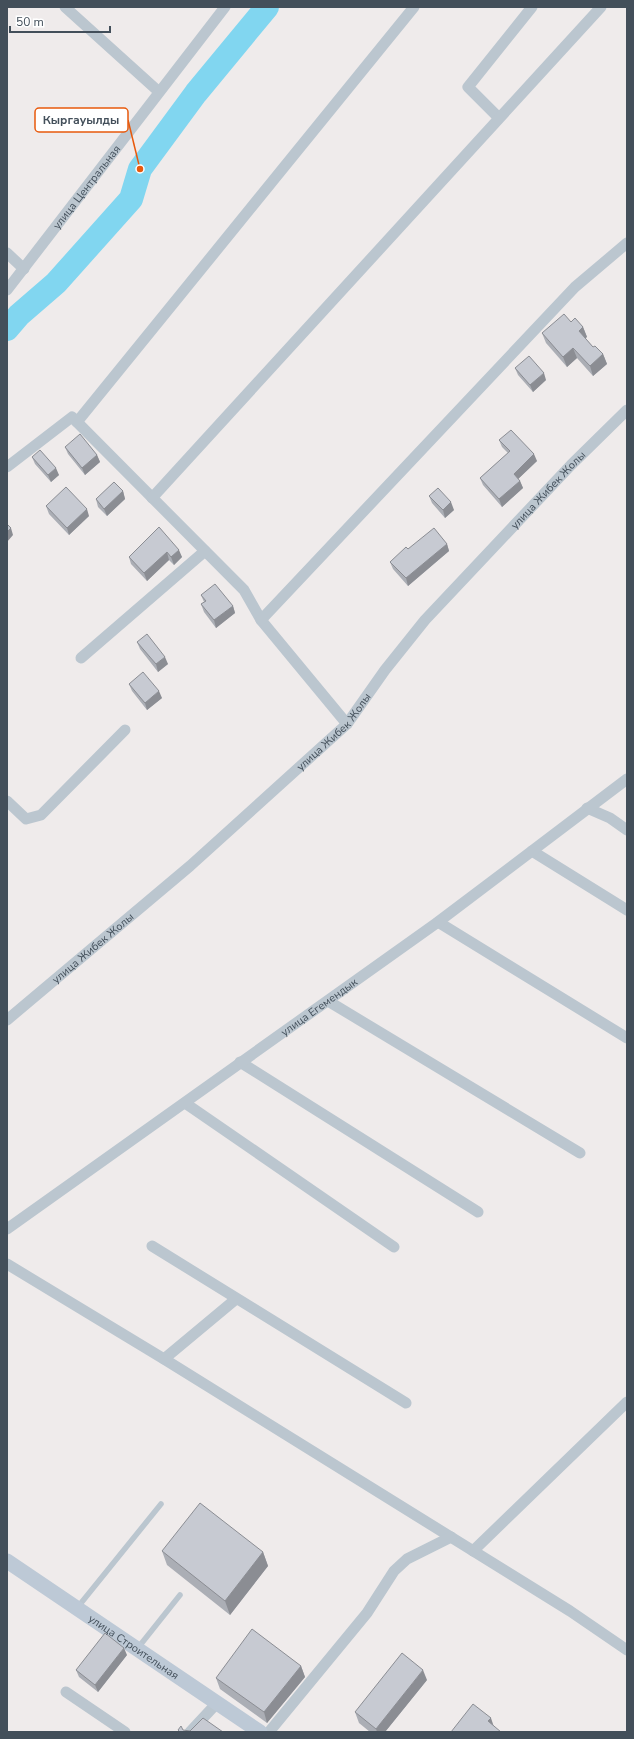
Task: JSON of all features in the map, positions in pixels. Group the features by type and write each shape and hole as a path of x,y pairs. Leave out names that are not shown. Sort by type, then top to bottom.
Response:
{"main road":[{"name":"улица Строительная","path":"7,1561 260,1732"}],"street":[{"name":"улица Центральная","path":"7,290 158,91 225,7"},
{"path":"77,422 414,7"},
{"path":"498,117 468,87 532,7"},
{"path":"152,498 498,117 601,7"},
{"path":"69,9 158,91"},
{"path":"261,620 575,287 627,242"},
{"path":"7,253 24,269"},
{"name":"улица Жибек Жолы","path":"7,1020 190,866 348,724 385,670 425,620 571,465 627,410"},
{"path":"7,467 72,416 244,590 261,620 348,724"},
{"path":"80,658 205,550"},
{"path":"7,800 26,819 41,815 125,730"},
{"name":"улица Егемендык","path":"7,1229 438,922 627,779"},
{"path":"587,808 610,818 627,830"},
{"path":"532,851 627,910"},
{"path":"438,922 627,1038"},
{"path":"328,1001 580,1153"},
{"path":"240,1062 478,1212"},
{"path":"185,1103 394,1247"},
{"path":"152,1246 406,1403"},
{"path":"7,1264 164,1359 570,1611 627,1650"},
{"path":"164,1359 236,1299"},
{"path":"473,1551 627,1402"},
{"path":"269,1732 367,1613 394,1571 407,1559 451,1537"},
{"path":"66,1692 125,1732"},
{"path":"190,1732 217,1703"}],"lane":[{"path":"77,1608 161,1504"},
{"path":"137,1649 180,1595"}],"building":[{"path":"564,314 571,322 575,318 583,327 579,331 593,347 595,346 603,354 590,366 573,348 563,357 542,333"},
{"path":"529,356 544,373 530,385 515,368"},
{"path":"511,430 534,454 514,474 520,481 499,499 480,478 510,451 499,440"},
{"path":"80,434 97,455 82,468 65,447"},
{"path":"40,450 56,468 48,475 32,457"},
{"path":"114,482 123,491 104,509 96,499"},
{"path":"66,487 87,509 67,528 46,506"},
{"path":"438,488 451,502 443,510 429,496"},
{"path":"7,524 11,528 7,532"},
{"path":"159,527 179,550 171,557 167,552 144,573 129,557"},
{"path":"434,528 447,544 406,578 390,562 406,547 408,549"},
{"path":"215,584 233,606 214,620 201,604 206,601 201,595"},
{"path":"147,634 165,657 156,664 137,642"},
{"path":"143,672 159,691 145,703 129,684"},
{"path":"200,1503 263,1552 225,1601 162,1551"},
{"path":"252,1629 301,1666 264,1712 216,1678"},
{"path":"105,1633 124,1648 95,1685 76,1670"},
{"path":"402,1653 423,1670 376,1729 355,1712"},
{"path":"473,1704 491,1718 488,1721 501,1732 451,1732"},
{"path":"203,1718 223,1732 180,1732 178,1730 181,1726 183,1730 190,1731"}],"waterway":[{"path":"7,329 19,315 56,283 131,199 140,169 196,93 267,7"}],"place":[{"name":"Кыргауылды","path":"140,169"}]}
